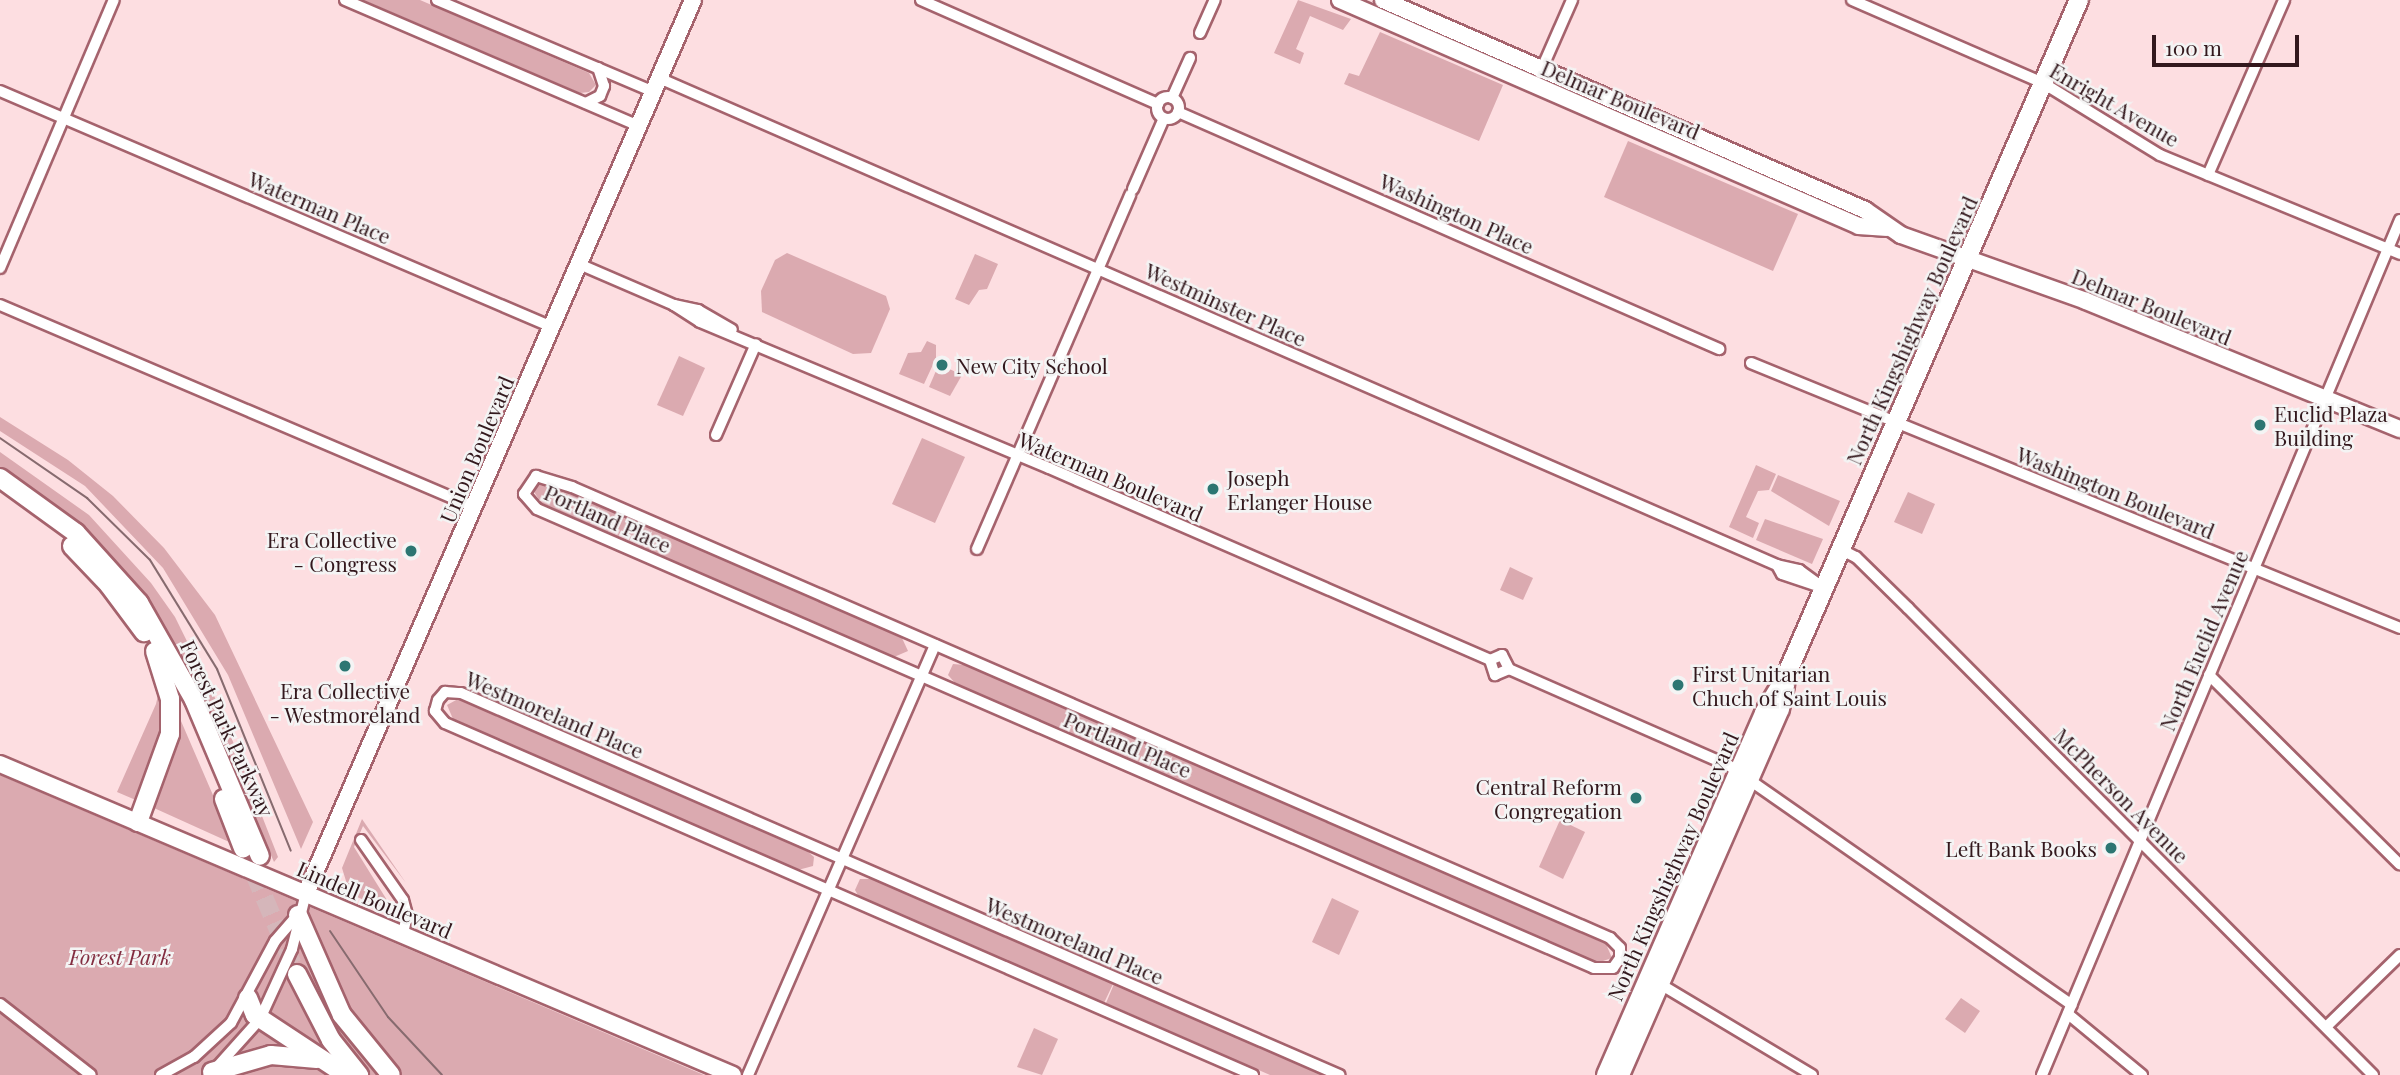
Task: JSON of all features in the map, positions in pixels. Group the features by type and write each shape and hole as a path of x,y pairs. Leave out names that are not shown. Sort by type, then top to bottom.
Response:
{"main road":[{"name":"Union Boulevard","path":"306,893 694,0"},
{"name":"Delmar Boulevard","path":"1340,0 1859,226 1887,228 2086,301 2400,429"},
{"name":"Delmar Boulevard","path":"1384,0 1866,210 1887,228"},
{"name":"North Kingshighway Boulevard","path":"1606,1075 1654,980 1744,776 1780,709 1786,678 1840,549 2079,0"},
{"name":"Forest Park Parkway","path":"0,478 76,533 139,603 194,700 252,852 155,650 87,560 0,491"},
{"path":"138,822 170,734 170,699 155,650"},
{"name":"Lindell Boulevard","path":"0,764 733,1075"},
{"path":"298,915 342,1015 391,1075"},
{"path":"359,1075 331,1040 300,967 330,1016 375,1075"},
{"name":"North Kingshighway Boulevard","path":"1620,1075 1654,980"},
{"path":"248,998 260,1019 346,1075"},
{"path":"209,1073 271,1055 325,1060"}],"street":[{"path":"0,268 68,120 114,0"},
{"path":"345,0 639,126"},
{"name":"Westminster Place","path":"437,0 598,68 657,85 1098,269 1777,565 1810,575 1824,588"},
{"path":"921,0 1158,104 1164,118"},
{"path":"1200,33 1215,0"},
{"path":"1535,85 1572,0"},
{"name":"Enright Avenue","path":"1852,0 2043,83 2160,155 2400,254"},
{"path":"2208,175 2284,0"},
{"path":"1158,104 1172,98 1190,58"},
{"path":"586,103 600,96 604,86 598,68"},
{"path":"0,91 68,120"},
{"path":"977,549 1164,118 1178,112 1172,98"},
{"name":"Washington Place","path":"1178,112 1719,349"},
{"name":"Waterman Place","path":"68,120 552,327"},
{"name":"North Euclid Avenue","path":"2042,1075 2400,220"},
{"name":"Waterman Boulevard","path":"579,264 674,305 694,320 756,344 1490,660 1495,675 1509,669 1744,776 2070,1009 2143,1075"},
{"path":"0,305 474,507"},
{"path":"716,435 756,344"},
{"path":"1751,363 1895,423"},
{"name":"Washington Boulevard","path":"1895,423 2400,628"},
{"name":"Portland Place","path":"548,477 935,645 1610,939 1620,948 1620,958 1613,968 1594,968 537,509 525,498 525,490 532,478 548,477"},
{"name":"McPherson Avenue","path":"1840,549 1856,557 1908,608 2373,1075"},
{"path":"748,1075 935,645"},
{"path":"2209,675 2400,865"},
{"name":"Westmoreland Place","path":"1253,1075 445,723 435,711 438,700 445,692 461,692 1339,1075"},
{"path":"361,840 402,900 407,915 403,934"},
{"name":"Union Boulevard","path":"209,1073 237,1050 260,1019 292,949 298,915 306,893"},
{"name":"Union Boulevard","path":"161,1075 208,1047 248,998 275,941 298,915"},
{"path":"2326,1026 2400,955"},
{"path":"1654,980 1812,1075"},
{"path":"0,1004 91,1075"}],"green space":[{"path":"363,0 420,0 589,73 596,85 589,92 580,93"},
{"path":"1298,0 1351,19 1343,30 1310,16 1296,49 1304,53 1300,64 1274,53"},
{"path":"1380,32 1503,85 1479,141 1344,84 1349,73 1359,76"},
{"path":"1628,141 1798,214 1773,271 1604,197"},
{"path":"787,253 886,296 890,309 871,353 853,354 762,312 761,291 775,260"},
{"path":"975,254 998,264 987,289 979,290 969,305 955,299"},
{"path":"927,341 936,345 936,358 924,384 899,374 908,353 921,352"},
{"path":"679,356 705,368 683,416 657,405"},
{"path":"939,364 962,375 950,396 929,387"},
{"path":"0,417 68,460 113,496 164,548 215,615 313,822 301,849 228,675 163,568 85,486 0,431"},
{"path":"922,438 965,457 935,523 892,504"},
{"path":"0,452 89,515 151,583 175,617 219,706 278,857 274,862 194,681 152,607 121,568 76,523 0,468"},
{"path":"1756,465 1776,474 1769,490 1758,491 1746,517 1759,523 1753,538 1729,527"},
{"path":"1778,475 1840,501 1829,526 1771,491"},
{"path":"547,483 902,638 908,651 894,657 541,503 533,490 537,484"},
{"path":"1908,492 1935,504 1922,534 1894,522"},
{"path":"1765,519 1823,539 1812,564 1756,540"},
{"path":"1510,567 1533,578 1523,600 1500,590"},
{"path":"953,664 965,665 1606,944 1612,958 1597,963 955,683 948,675"},
{"path":"160,686 165,729 138,801 117,792 156,704"},
{"path":"458,699 806,850 814,857 813,866 798,870 453,719 447,705"},
{"path":"181,721 222,816 238,846 154,808 178,722"},
{"name":"Forest Park","path":"0,775 704,1075 0,1075"},
{"path":"362,819 406,883 363,826 354,847 395,913 350,894 342,868"},
{"path":"1560,820 1585,832 1563,879 1539,867"},
{"path":"860,879 872,879 1113,984 1104,1003 859,897 855,890"},
{"path":"1332,898 1359,911 1339,955 1312,942"},
{"path":"1114,984 1322,1075 1270,1075 1106,1003"},
{"path":"1961,998 1980,1011 1965,1033 1945,1019"},
{"path":"1034,1028 1058,1039 1042,1075 1017,1067"}],"tunnel":[{"path":"243,848 297,974"}],"tram line":[{"path":"0,438 87,498 150,560 217,669 291,851"},
{"path":"330,931 388,1017 442,1075"}],"place":[{"name":"New City School","path":"942,365"},
{"name":"Euclid Plaza Building","path":"2260,425"},
{"name":"Joseph Erlanger House","path":"1213,489"},
{"name":"Era Collective - Congress","path":"411,551"},
{"name":"Era Collective - Westmoreland","path":"345,666"},
{"name":"First Unitarian Chuch of Saint Louis","path":"1678,685"},
{"name":"Central Reform Congregation","path":"1636,798"},
{"name":"Left Bank Books","path":"2111,848"}]}
